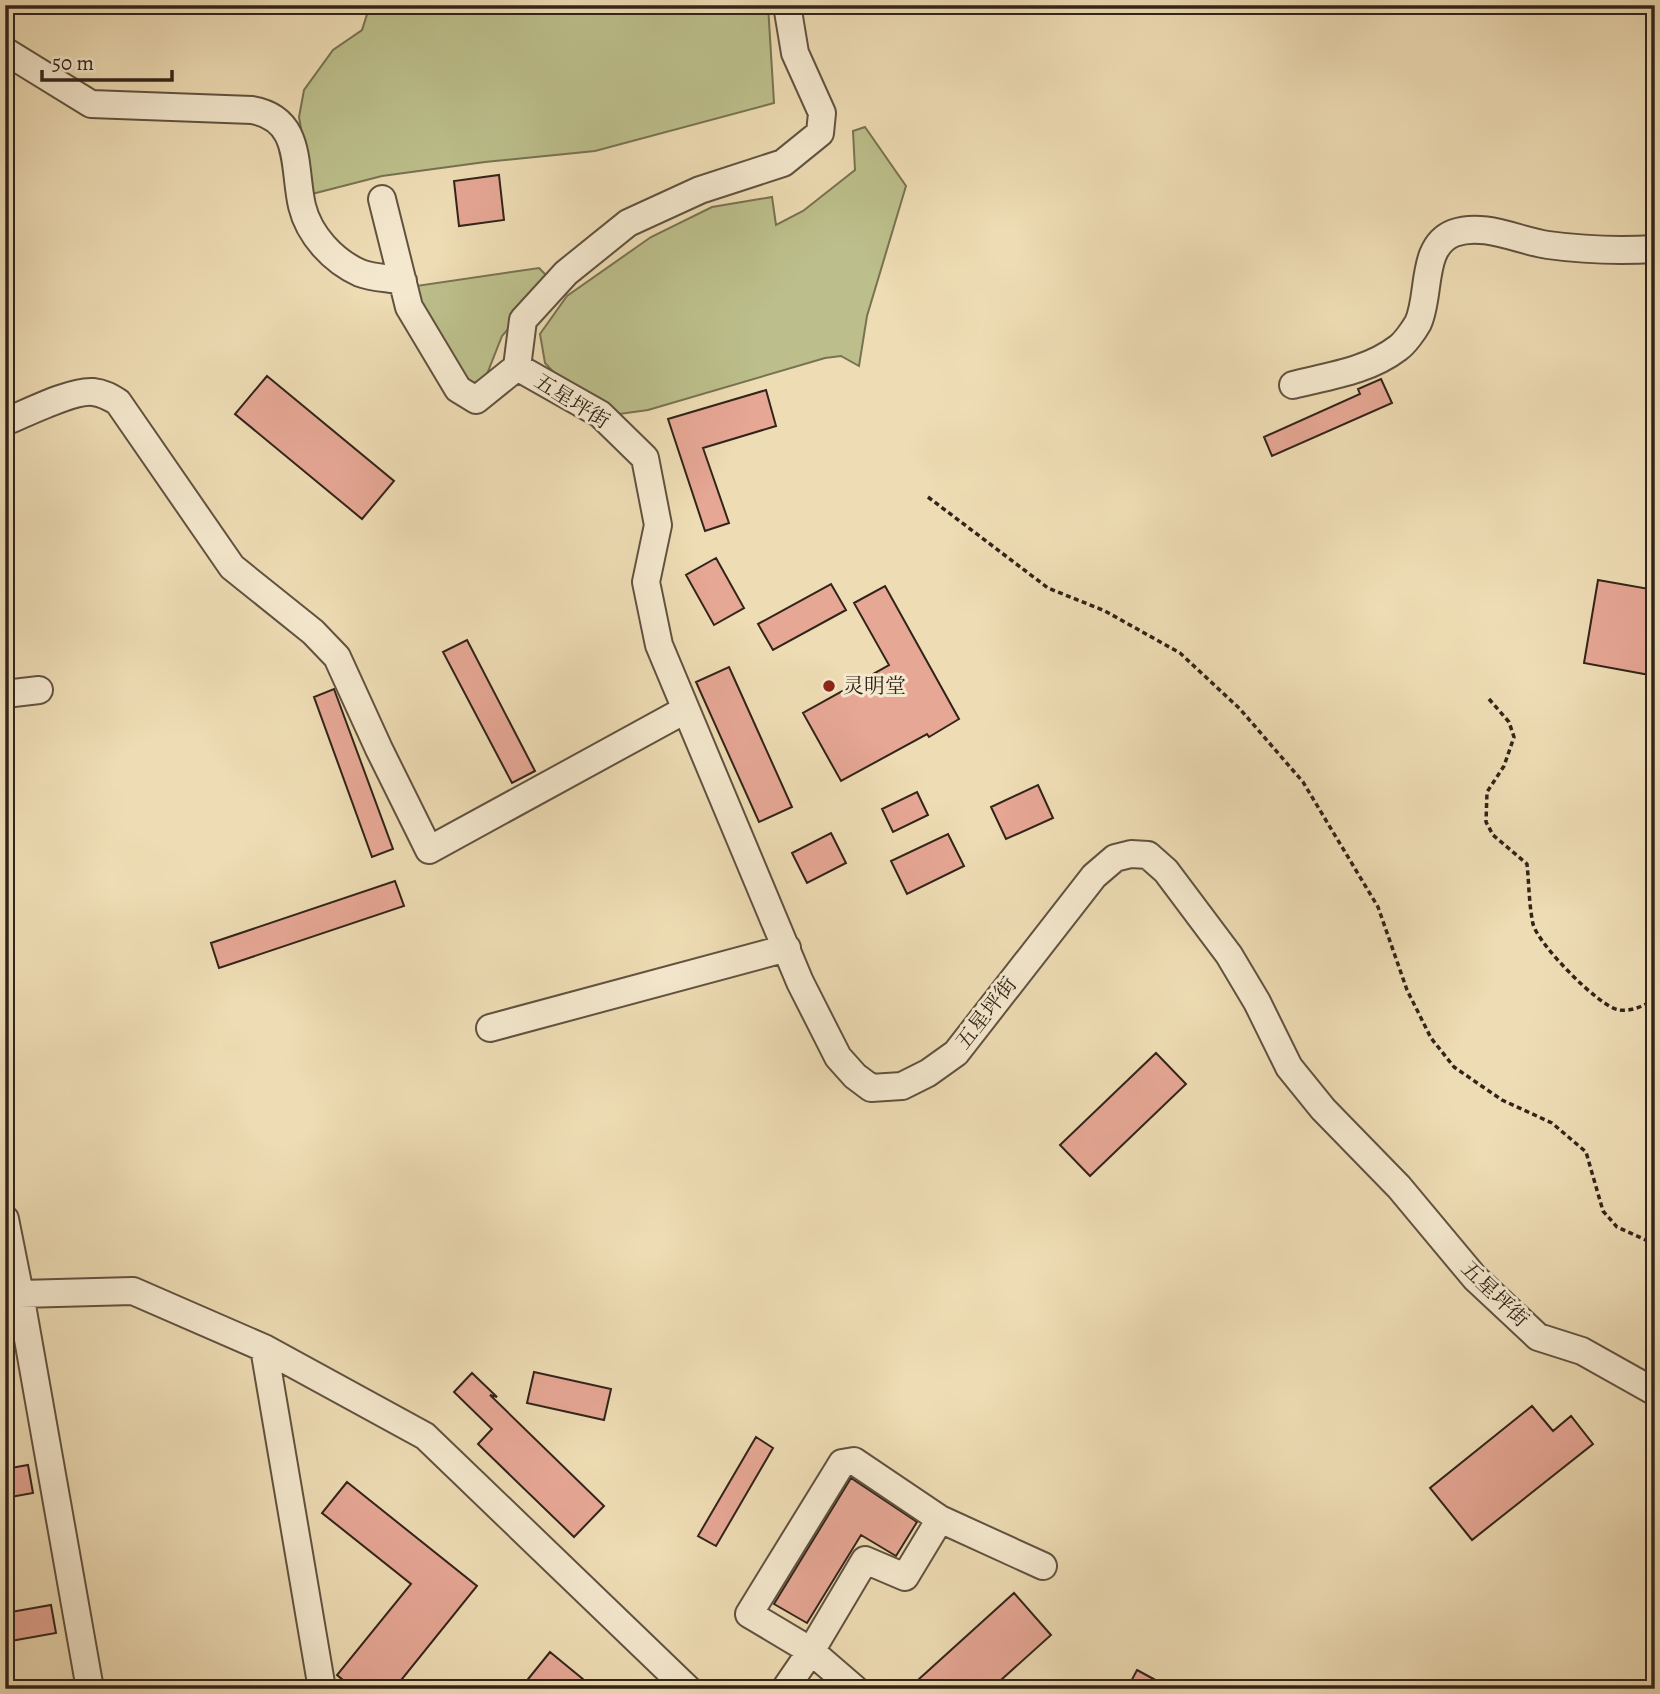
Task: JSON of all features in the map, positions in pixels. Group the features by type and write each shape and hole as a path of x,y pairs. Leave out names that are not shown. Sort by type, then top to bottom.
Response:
{"street":[{"path":"382,199 409,307 458,389 476,400 517,367 523,320 566,273 628,223 700,190 783,163 820,133 822,113 795,53 787,5"},
{"path":"5,51 91,104 252,110 270,115 285,127 289,135 302,206 319,241 338,260 363,274 403,281"},
{"path":"1293,385 1360,369 1399,347 1418,322 1436,247 1453,233 1473,229 1577,248 1625,251 1655,249"},
{"name":"五星坪街","path":"517,367 600,414 645,458 659,525 646,582 659,645 800,982 838,1057 855,1076 871,1088 902,1086 928,1073 956,1053 1094,876 1115,858 1149,855 1166,871 1229,956 1257,1002 1289,1067 1323,1108 1399,1187 1475,1278 1538,1336 1582,1351 1655,1392"},
{"path":"5,422 77,393 106,395 118,402 232,566 313,632 337,657 429,850 685,710"},
{"path":"5,694 39,690"},
{"path":"491,1028 787,948"},
{"path":"5,1219 89,1689"},
{"path":"20,1294 133,1291 264,1348 425,1436 688,1689"},
{"path":"264,1348 322,1689"},
{"path":"856,1689 811,1651 749,1614 842,1463 854,1461 940,1519 1043,1566"},
{"path":"785,1689 811,1651 864,1560 905,1577 940,1519"}],"path":[{"path":"928,496 1048,588 1105,611 1180,653 1240,709 1303,782 1378,906 1407,990 1431,1038 1454,1067 1502,1100 1552,1123 1586,1152 1603,1211 1617,1227 1655,1244"},
{"path":"1489,699 1509,722 1514,737 1504,766 1487,792 1486,822 1493,835 1527,864 1533,925 1540,939 1591,994 1616,1010 1631,1011 1655,999"}],"green space":[{"path":"370,5 768,5 774,103 595,151 382,176 312,194 299,117 304,90 333,50 362,30"},
{"path":"865,127 906,186 867,316 859,366 841,356 825,358 648,410 612,415 562,381 545,363 540,334 567,296 651,237 712,207 772,197 776,225 803,211 855,170 853,131"},
{"path":"539,268 547,276 546,285 502,336 487,374 470,387 417,303 416,286"}],"building":[{"path":"499,175 504,220 459,226 454,181"},
{"path":"267,376 394,481 362,519 235,414"},
{"path":"1381,379 1392,403 1272,456 1264,437 1360,394 1358,389"},
{"path":"766,390 776,426 703,448 729,523 705,531 668,419"},
{"path":"716,558 744,608 714,625 686,575"},
{"path":"1598,580 1655,590 1655,676 1584,663"},
{"path":"831,584 846,610 773,650 758,624"},
{"path":"885,586 959,719 841,781 803,713 889,665 854,603"},
{"path":"467,640 535,771 512,783 443,652"},
{"path":"729,667 792,807 759,822 696,682"},
{"path":"334,689 393,849 372,857 314,697"},
{"path":"1038,785 1053,818 1006,839 991,807"},
{"path":"917,792 928,815 893,832 882,809"},
{"path":"831,833 846,863 807,883 792,853"},
{"path":"948,834 964,866 907,894 891,861"},
{"path":"395,881 404,906 219,968 211,943"},
{"path":"1156,1053 1186,1084 1090,1176 1060,1145"},
{"path":"534,1372 611,1389 604,1420 527,1403"},
{"path":"472,1373 497,1397 490,1395 604,1506 574,1537 478,1444 492,1429 454,1392"},
{"path":"1532,1406 1553,1431 1571,1416 1593,1444 1472,1540 1430,1488"},
{"path":"756,1437 773,1448 716,1546 698,1536"},
{"path":"28,1465 33,1493 5,1498 5,1469"},
{"path":"851,1478 917,1522 896,1556 861,1535 807,1623 774,1604"},
{"path":"347,1482 477,1586 394,1689 354,1689 337,1675 411,1584 322,1513"},
{"path":"1014,1593 1051,1635 991,1689 908,1689"},
{"path":"51,1605 56,1633 5,1642 5,1613"},
{"path":"550,1652 595,1689 520,1689"},
{"path":"1137,1670 1172,1689 1127,1689"}],"place":[{"name":"灵明堂","path":"829,686"}]}
